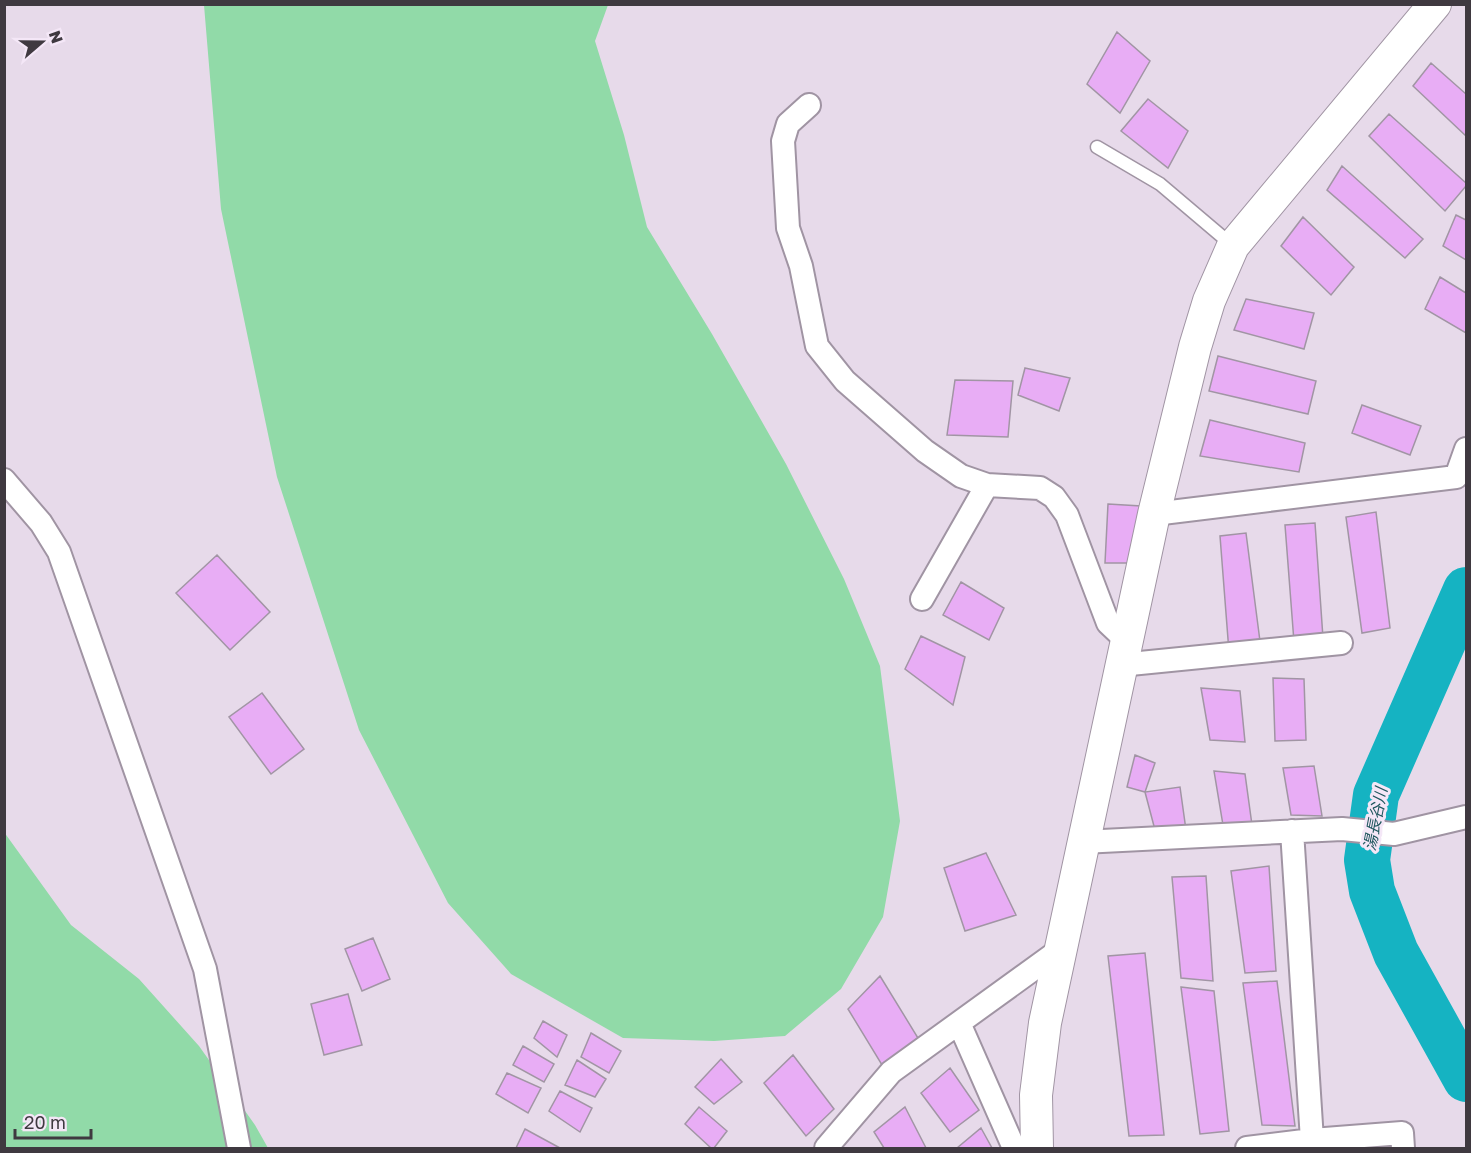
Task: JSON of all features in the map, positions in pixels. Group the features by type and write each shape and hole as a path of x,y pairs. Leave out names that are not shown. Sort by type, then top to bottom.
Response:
{"street":[{"path":"1036,1149 1036,1095 1045,1023 1060,949 1154,514 1195,347 1209,302 1233,246 1435,4"},
{"path":"809,105 788,124 783,141 788,228 801,266 817,346 845,381 925,451 961,476 987,485 1040,488 1054,496 1067,515 1108,623 1123,652"},
{"path":"1154,514 1456,477 1467,449"},
{"path":"4,480 41,523 59,552 71,586 205,969 239,1149"},
{"path":"922,599 987,485"},
{"path":"1123,652 1341,643"},
{"path":"1082,842 1342,829 1394,834 1467,817"},
{"path":"1292,831 1312,1140"},
{"path":"826,1149 891,1072 1060,949"},
{"path":"959,1023 1014,1149"},
{"path":"1247,1149 1312,1140 1402,1133 1403,1149"}],"lane":[{"path":"1097,147 1160,184 1233,246"}],"green space":[{"path":"204,5 608,5 595,41 624,135 647,227 712,334 786,464 844,579 880,666 900,821 883,917 841,989 785,1036 714,1041 623,1038 511,974 448,903 359,730 277,477 221,209"},
{"path":"4,832 71,925 139,979 199,1046 255,1125 268,1148 5,1148"}],"building":[{"path":"1117,32 1150,61 1120,113 1087,84"},
{"path":"1431,63 1466,94 1466,136 1413,86"},
{"path":"1148,99 1188,131 1168,168 1121,131"},
{"path":"1389,114 1466,183 1466,186 1445,211 1369,136"},
{"path":"1342,166 1423,239 1405,258 1327,190"},
{"path":"1456,215 1466,220 1466,260 1443,246"},
{"path":"1303,217 1354,267 1331,295 1281,246"},
{"path":"1440,277 1466,293 1466,333 1425,309"},
{"path":"1246,299 1314,313 1304,349 1234,330"},
{"path":"1218,356 1316,381 1308,414 1209,391"},
{"path":"1025,368 1070,378 1059,411 1018,395"},
{"path":"955,380 1013,381 1008,437 947,435"},
{"path":"1362,405 1421,426 1410,455 1352,433"},
{"path":"1210,420 1305,443 1299,472 1200,456"},
{"path":"1108,504 1141,506 1135,563 1105,563"},
{"path":"1376,512 1390,628 1362,633 1346,517"},
{"path":"1315,523 1323,638 1294,642 1285,525"},
{"path":"1246,533 1261,649 1229,652 1220,536"},
{"path":"217,555 270,612 230,650 176,593"},
{"path":"961,582 1004,608 989,640 943,615"},
{"path":"921,636 965,657 953,705 905,669"},
{"path":"1273,678 1304,679 1306,740 1275,741"},
{"path":"1201,688 1240,691 1245,742 1210,740"},
{"path":"262,693 304,749 271,774 229,717"},
{"path":"1135,755 1155,763 1145,792 1127,787"},
{"path":"1314,766 1322,816 1291,815 1283,768"},
{"path":"1214,771 1245,774 1252,825 1223,825"},
{"path":"1180,787 1186,830 1155,830 1145,792"},
{"path":"986,853 1016,915 965,931 944,868"},
{"path":"1269,866 1276,971 1245,973 1231,871"},
{"path":"1206,876 1213,981 1181,978 1172,877"},
{"path":"373,938 390,979 362,991 345,949"},
{"path":"1145,953 1164,1135 1129,1136 1108,956"},
{"path":"880,976 918,1038 882,1065 848,1009"},
{"path":"1277,981 1295,1126 1262,1125 1243,983"},
{"path":"1181,987 1214,991 1229,1131 1200,1134"},
{"path":"348,994 362,1045 324,1055 311,1004"},
{"path":"543,1021 567,1035 557,1057 534,1038"},
{"path":"591,1033 621,1051 609,1073 581,1057"},
{"path":"523,1046 554,1064 544,1082 513,1065"},
{"path":"793,1055 834,1109 806,1136 764,1083"},
{"path":"721,1059 742,1082 714,1104 695,1087"},
{"path":"577,1060 606,1079 595,1097 565,1085"},
{"path":"950,1068 979,1110 950,1132 921,1093"},
{"path":"507,1073 541,1088 528,1113 496,1094"},
{"path":"560,1091 592,1108 580,1132 549,1111"},
{"path":"699,1107 727,1131 714,1148 711,1148 685,1124"},
{"path":"905,1107 926,1148 884,1148 874,1132"},
{"path":"981,1128 992,1148 957,1148"},
{"path":"525,1129 560,1148 516,1148"}],"waterway":[{"name":"湯長谷川","path":"1466,590 1376,795 1367,860 1372,891 1396,953 1466,1079"}]}
